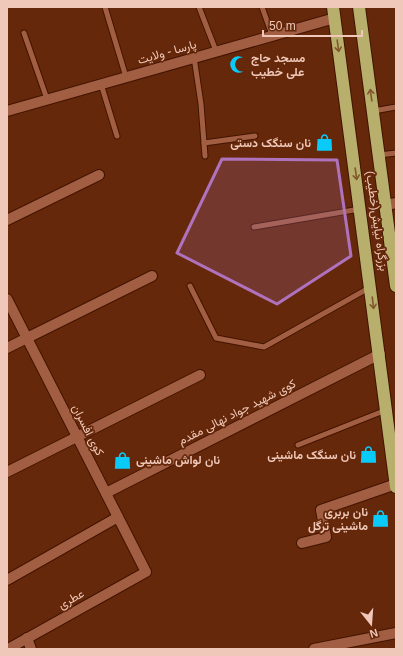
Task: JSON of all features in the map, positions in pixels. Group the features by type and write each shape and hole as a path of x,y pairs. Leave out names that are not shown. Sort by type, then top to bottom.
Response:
{"highway":[{"name":"بزرگراه نیایش(خطیب)","path":"359,7 378,156 391,204 396,286"},
{"name":"بزرگراه نیایش(خطیب)","path":"334,12 380,354 396,487"}],"street":[{"name":"پارسا - ولایت","path":"7,111 272,35 334,12"},
{"path":"7,220 99,175"},
{"path":"7,348 152,276"},
{"name":"کوی افسران","path":"7,299 146,572"},
{"name":"کوی شهید جواد نهالی مقدم","path":"106,493 380,354"},
{"path":"7,472 200,375"},
{"path":"302,543 326,537 321,510 396,484"},
{"path":"7,580 118,517"},
{"name":"عطری","path":"8,649 146,572"},
{"path":"314,649 396,633"},
{"path":"27,638 30,649"}],"lane":[{"path":"104,7 126,77"},
{"path":"199,7 216,51"},
{"path":"262,7 272,35"},
{"path":"24,33 47,100"},
{"path":"194,57 201,104 205,156"},
{"path":"100,84 117,136"},
{"path":"373,111 396,107"},
{"path":"204,143 255,136"},
{"path":"378,156 396,152"},
{"path":"254,227 361,209"},
{"path":"190,286 216,338 264,346 371,286"},
{"path":"298,445 386,410"}],"highlighted area":[{"path":"222,159 337,160 351,256 277,304 177,253"}],"place":[{"name":"مسجد حاج علی خطیب","path":"238,65"},
{"name":"نان سنگک دستی","path":"324,143"},
{"name":"نان سنگک ماشینی","path":"369,455"},
{"name":"نان لواش ماشینی","path":"123,460"},
{"name":"نان بربری ماشینی ترگل","path":"381,519"}]}
